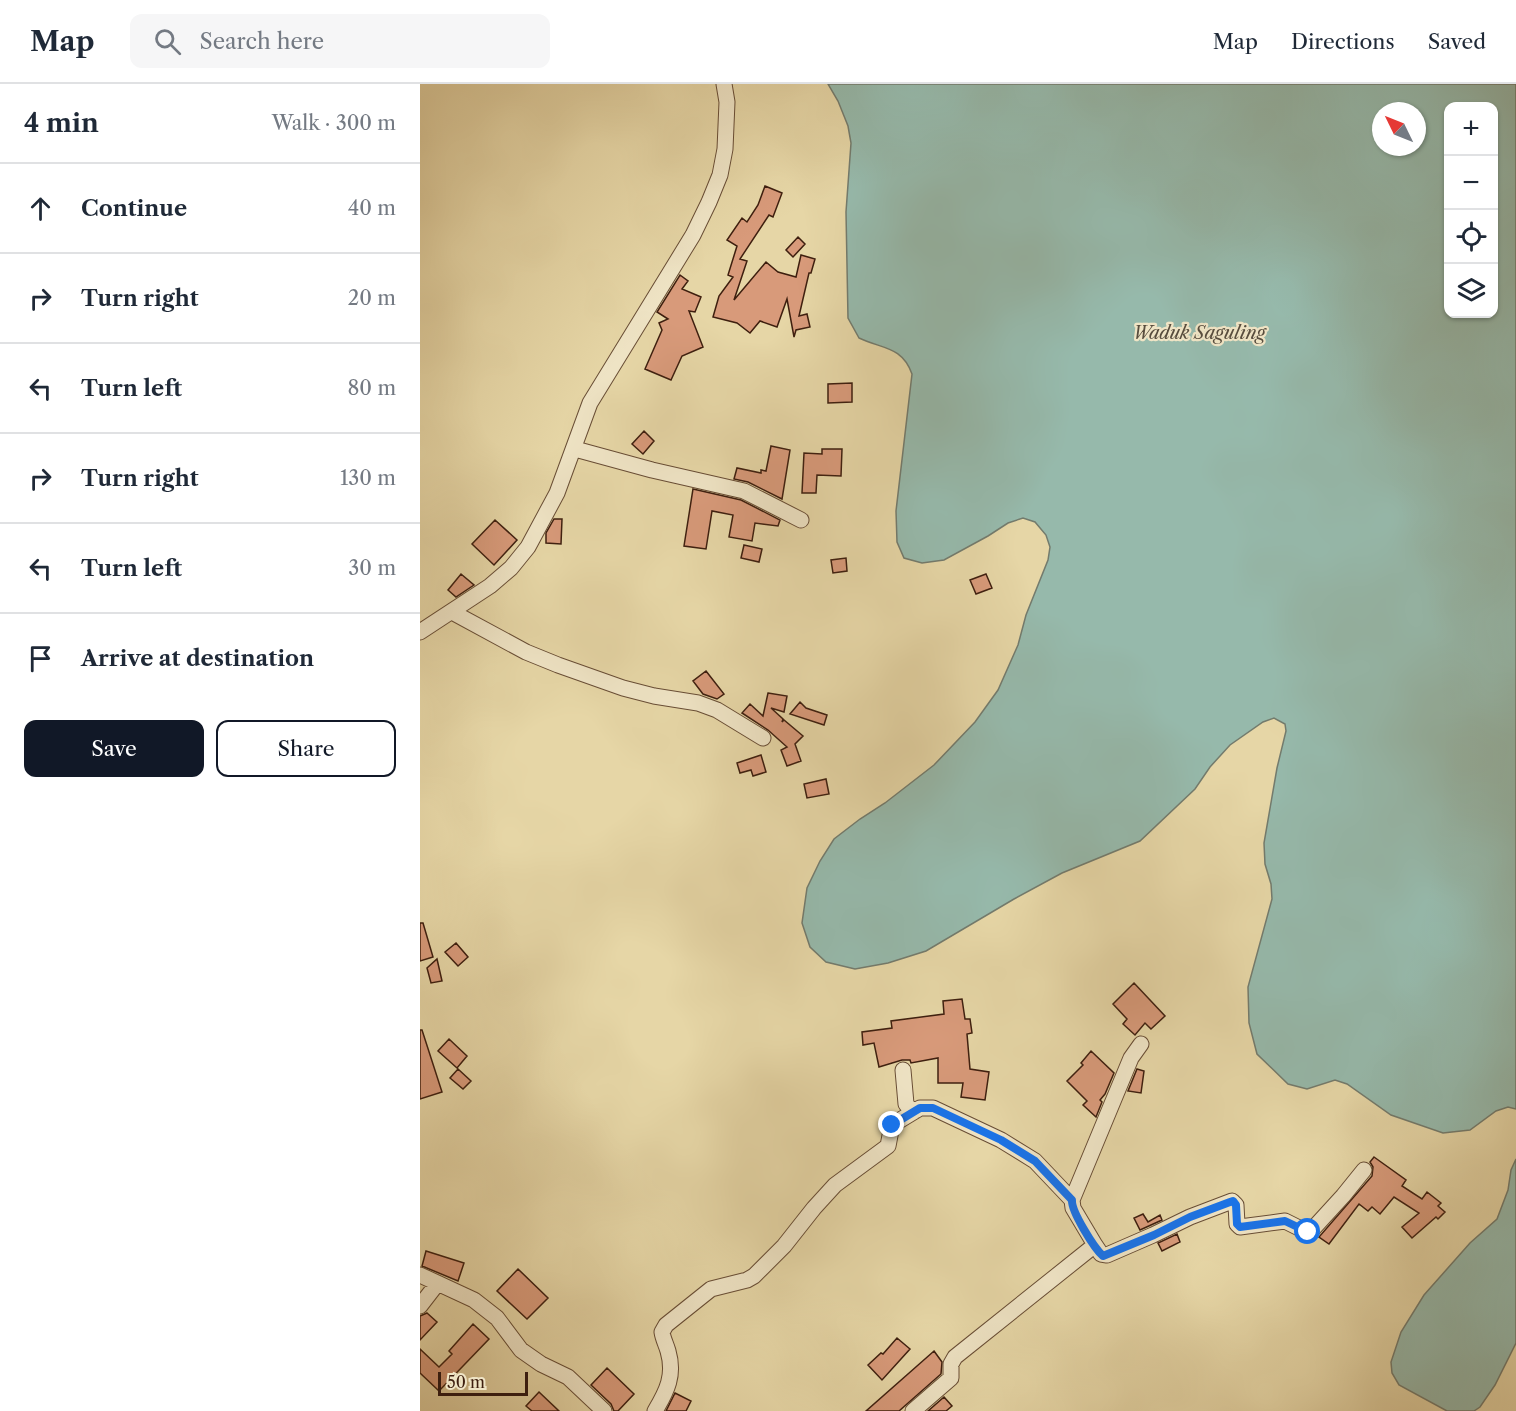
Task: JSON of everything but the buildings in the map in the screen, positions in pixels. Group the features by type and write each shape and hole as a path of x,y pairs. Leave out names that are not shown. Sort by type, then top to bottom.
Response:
{"street":[{"path":"420,632 490,586 511,568 528,547 557,493 590,403 693,235 716,184 725,148 727,102 724,84"},
{"path":"575,448 652,470 744,491 801,520"},
{"path":"452,612 526,652 558,665 623,688 698,703 717,710 763,738"},
{"path":"1141,1044 1131,1058 1072,1200 1073,1208 1101,1254 1107,1255 1190,1217 1233,1201 1236,1205 1237,1224 1240,1227 1285,1221 1305,1231 1311,1231 1364,1170"},
{"path":"903,1070 906,1104 910,1109 917,1110"},
{"path":"655,1411 666,1393 670,1379 671,1368 662,1332 666,1325 711,1289 747,1280 761,1270 836,1185 888,1146 892,1125 917,1110 924,1107 933,1108 1019,1151 1035,1161 1072,1200"},
{"path":"913,1411 951,1378 951,1364 955,1358 1095,1245"},
{"path":"420,1275 480,1304 497,1318 521,1350 541,1364 568,1377 597,1409"},
{"path":"420,1306 437,1284"}],"water":[{"name":"Waduk Saguling","path":"828,84 1516,84 1516,1109 1508,1107 1496,1111 1470,1130 1443,1133 1391,1115 1347,1084 1335,1080 1307,1089 1288,1084 1257,1054 1249,1023 1248,987 1272,899 1271,884 1265,864 1264,843 1286,731 1285,724 1274,718 1263,722 1230,745 1210,767 1195,789 1140,841 1062,873 926,951 888,963 855,969 826,962 810,947 802,923 807,888 820,861 834,839 934,765 975,722 998,690 1018,645 1026,615 1048,560 1050,547 1046,535 1035,522 1023,518 1008,523 944,560 922,563 904,558 897,542 896,511 912,374 903,358 897,353 859,338 848,318 846,212 851,143 848,126"},
{"path":"1516,1159 1516,1343 1495,1385 1480,1407 1474,1411 1447,1411 1399,1385 1392,1373 1391,1362 1401,1332 1424,1295 1470,1243 1497,1219"}],"route":[{"path":"892,1125 920,1108 933,1108 1019,1151 1035,1161 1072,1200 1073,1208 1103,1256 1154,1235 1177,1222 1233,1201 1238,1211 1237,1225 1240,1227 1285,1221 1308,1232"}]}
